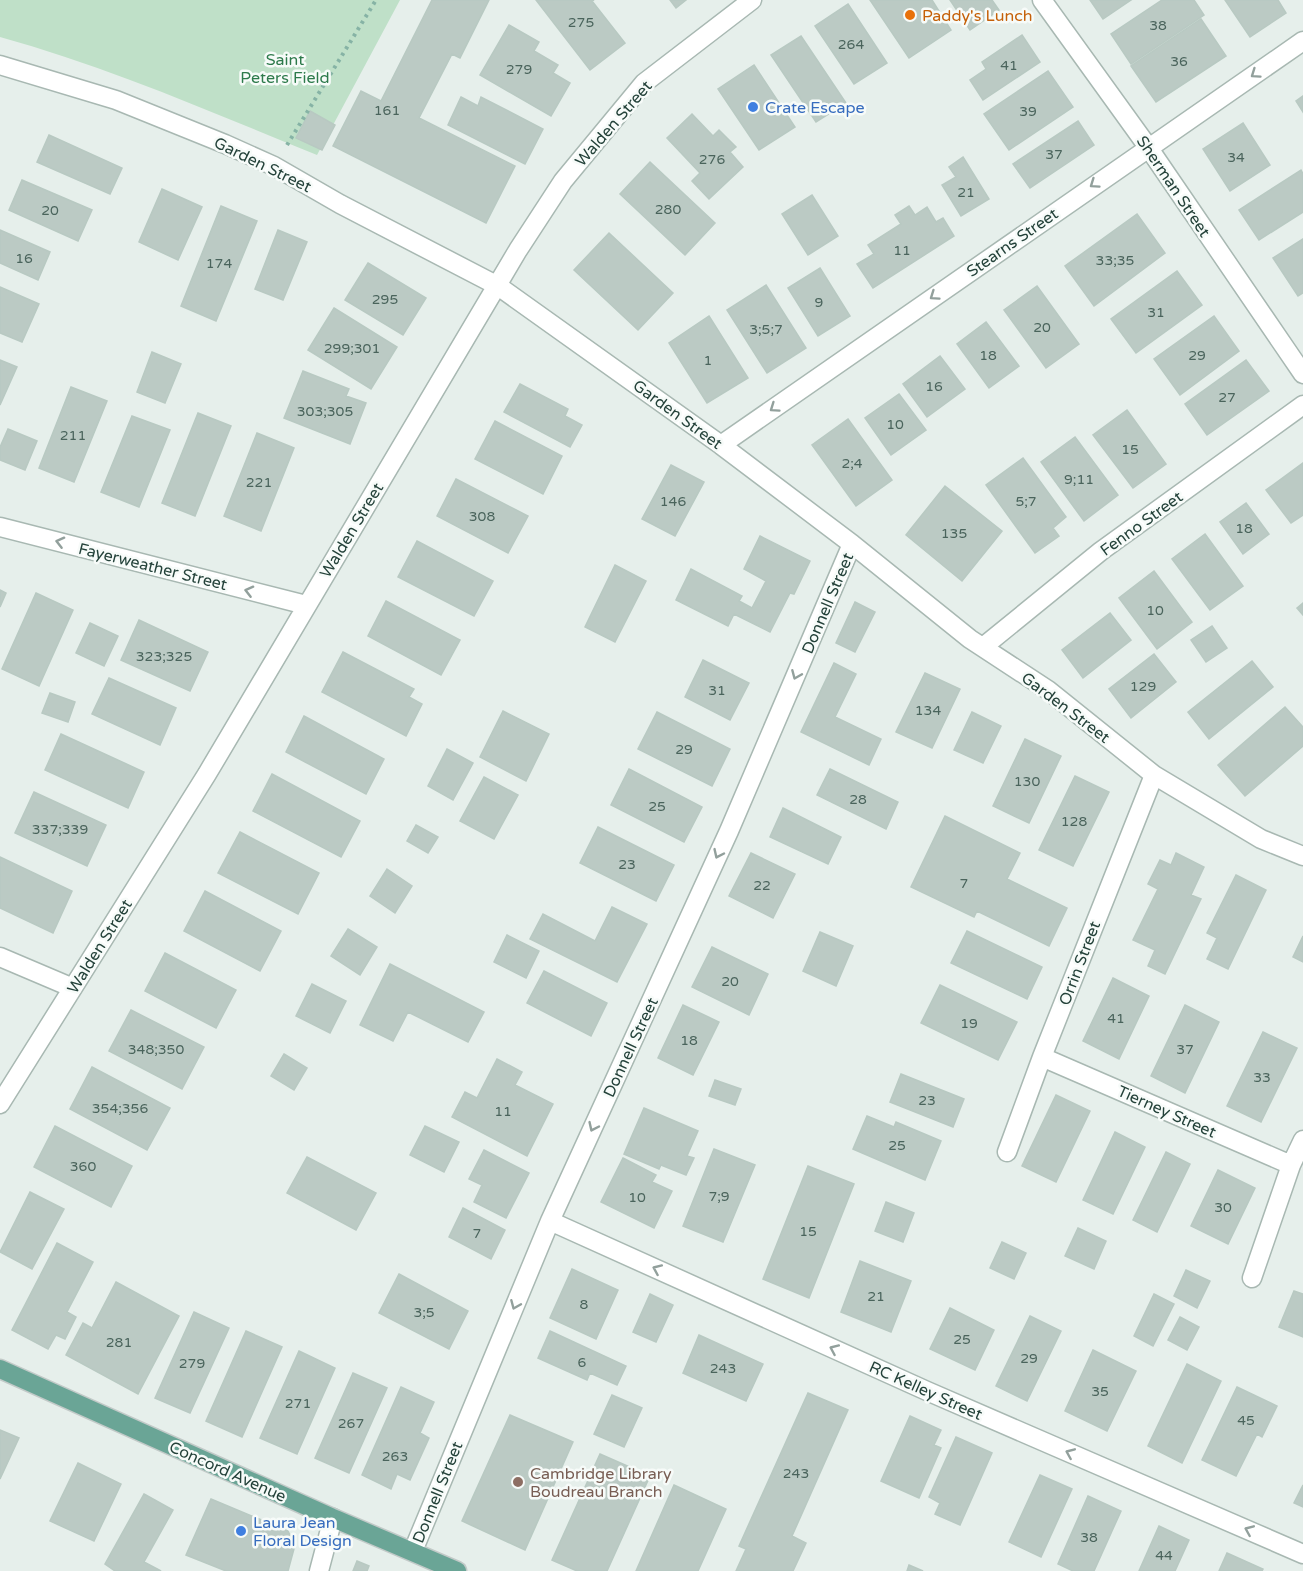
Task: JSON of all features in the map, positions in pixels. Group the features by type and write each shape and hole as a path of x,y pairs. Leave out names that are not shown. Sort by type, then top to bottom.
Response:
{"main road":[{"name":"Concord Avenue","path":"0,1369 457,1571"}],"street":[{"name":"Walden Street","path":"0,1104 207,774 518,250 563,181 644,83 752,0"},
{"name":"Sherman Street","path":"1042,0 1148,147 1303,374"},
{"name":"Stearns Street","path":"721,445 1303,41"},
{"name":"Garden Street","path":"1,68 116,100 274,166 340,204 498,286 721,445 983,647 1048,690 1154,775 1261,839 1303,855"},
{"name":"Fenno Street","path":"983,647 1101,551 1303,405"},
{"name":"Fayerweather Street","path":"0,526 306,605"},
{"name":"Donnell Street","path":"413,1551 550,1221 729,831 852,544"},
{"name":"Orrin Street","path":"1007,1152 1042,1057 1154,775"},
{"path":"0,957 73,988"},
{"name":"Tierney Street","path":"1042,1057 1292,1165"},
{"path":"1252,1278 1303,1140"},
{"name":"RC Kelley Street","path":"550,1221 927,1391 1303,1554"},
{"path":"319,1571 333,1518"}],"path":[{"path":"274,166 376,0"}],"green space":[{"name":"Saint Peters Field","path":"0,0 400,0 317,155 121,76 0,37"}],"building":[{"path":"432,0 489,0 460,58 452,54 419,118 515,166 486,223 333,146 361,91 381,101"},
{"path":"536,0 594,0 592,1 625,43 590,70"},
{"path":"670,0 686,0 676,8"},
{"name":"Paddy's Lunch","path":"870,0 932,0 951,30 909,58"},
{"path":"950,0 992,0 999,10 970,30"},
{"path":"1090,0 1131,0 1103,19"},
{"path":"1162,0 1194,0 1204,15 1131,64 1111,34"},
{"path":"1225,0 1278,0 1286,13 1250,37"},
{"path":"848,4 887,63 854,84 815,26"},
{"path":"1201,19 1226,56 1156,102 1131,66"},
{"path":"509,25 539,42 534,51 558,65 553,73 570,83 551,116 480,75"},
{"path":"1022,35 1040,62 983,100 970,80 986,69 982,62"},
{"path":"801,36 846,103 816,122 771,55"},
{"path":"754,65 795,127 759,150 718,89"},
{"path":"1048,71 1073,107 1009,150 984,114"},
{"path":"1303,96 1303,112 1296,101"},
{"path":"461,97 478,106 481,97 543,129 525,164 448,125"},
{"path":"310,111 335,125 322,150 296,138"},
{"path":"692,114 713,136 719,130 736,147 730,152 743,167 709,199 692,181 700,173 667,138"},
{"path":"1078,121 1094,145 1030,188 1013,164"},
{"path":"1243,123 1270,165 1230,191 1203,149"},
{"path":"49,135 122,168 110,194 37,162"},
{"path":"963,157 989,199 961,216 942,185 956,177 949,167"},
{"path":"650,162 715,223 685,255 620,194"},
{"path":"1301,170 1303,174 1303,212 1259,240 1239,210"},
{"path":"22,180 92,210 78,241 9,210"},
{"path":"162,189 202,207 178,260 139,242"},
{"path":"812,195 838,236 808,255 782,214"},
{"path":"221,206 257,221 216,321 181,306"},
{"path":"909,206 915,215 927,207 936,222 943,218 954,236 873,288 857,264 874,254 868,245 901,224 895,215"},
{"path":"1137,214 1165,253 1094,306 1065,266"},
{"path":"0,230 50,252 38,280 0,263"},
{"path":"278,230 307,242 283,300 255,289"},
{"path":"609,233 673,293 638,330 574,270"},
{"path":"1303,239 1303,293 1298,296 1273,258"},
{"path":"368,263 426,298 403,335 345,300"},
{"path":"820,268 850,316 818,336 788,288"},
{"path":"1177,271 1202,305 1136,353 1111,319"},
{"path":"766,285 806,348 767,373 727,310"},
{"path":"1037,286 1079,344 1046,368 1004,310"},
{"path":"0,287 39,304 22,342 0,333"},
{"path":"334,308 397,347 371,389 308,350"},
{"path":"709,316 748,378 707,403 669,343"},
{"path":"1214,316 1239,351 1180,395 1154,359"},
{"path":"986,322 1019,366 989,388 957,344"},
{"path":"152,352 181,364 165,403 137,392"},
{"path":"940,356 965,389 927,417 903,384"},
{"path":"0,360 17,367 0,405"},
{"path":"1246,360 1269,391 1207,435 1185,404"},
{"path":"303,371 349,389 346,396 366,403 350,444 284,418"},
{"path":"520,384 568,409 565,416 582,425 570,447 504,412"},
{"path":"71,387 107,401 74,482 39,468"},
{"path":"899,394 926,430 891,455 865,418"},
{"path":"1127,410 1166,464 1133,488 1093,435"},
{"path":"198,413 231,426 195,516 162,503"},
{"path":"132,416 170,430 139,507 101,492"},
{"path":"848,419 892,480 856,506 812,445"},
{"path":"495,421 562,456 543,494 475,459"},
{"path":"8,429 37,441 25,470 0,460 0,447"},
{"path":"257,433 294,448 261,531 224,516"},
{"path":"1075,437 1118,495 1084,521 1041,462"},
{"path":"1023,458 1066,517 1053,528 1059,536 1035,553 986,485"},
{"path":"1303,463 1303,515 1291,523 1266,490"},
{"path":"671,465 704,482 675,536 642,519"},
{"path":"456,479 528,516 508,553 437,516"},
{"path":"945,486 1002,531 962,581 906,535"},
{"path":"1246,503 1269,534 1243,554 1220,522"},
{"path":"1205,534 1243,586 1210,610 1172,559"},
{"path":"760,536 810,561 794,594 790,593 770,632 734,614 728,626 676,600 691,569 742,596 739,601 752,608 766,581 744,569"},
{"path":"417,541 493,581 474,616 398,577"},
{"path":"615,565 646,581 615,642 585,627"},
{"path":"1154,571 1192,622 1157,649 1119,598"},
{"path":"0,590 6,593 0,607"},
{"path":"36,593 73,610 39,686 2,669"},
{"path":"386,601 460,640 441,675 368,636"},
{"path":"855,602 875,612 855,652 836,643"},
{"path":"1303,603 1303,615 1297,608"},
{"path":"1110,613 1131,640 1083,678 1062,650"},
{"path":"139,620 208,652 190,691 121,660"},
{"path":"90,623 118,636 104,666 76,653"},
{"path":"1212,626 1227,648 1206,662 1191,640"},
{"path":"343,652 414,689 409,697 422,704 406,736 322,692"},
{"path":"1154,654 1176,682 1131,718 1109,689"},
{"path":"703,660 749,683 730,720 685,697"},
{"path":"1252,661 1273,687 1209,739 1188,712"},
{"path":"834,663 856,674 835,717 881,739 869,765 801,732"},
{"path":"925,673 960,689 932,748 896,732"},
{"path":"109,678 176,708 160,745 92,714"},
{"path":"50,693 75,702 68,722 42,713"},
{"path":"1285,707 1303,727 1303,746 1245,796 1218,765"},
{"path":"503,711 549,734 526,781 480,757"},
{"path":"657,712 730,749 712,786 638,749"},
{"path":"972,712 1001,726 983,763 954,750"},
{"path":"304,716 384,759 366,794 286,752"},
{"path":"61,734 144,772 128,808 45,770"},
{"path":"1025,739 1061,756 1029,823 993,806"},
{"path":"447,749 473,763 453,800 428,786"},
{"path":"629,769 702,807 684,842 611,805"},
{"path":"830,769 898,802 886,829 817,795"},
{"path":"272,774 360,821 341,857 253,811"},
{"path":"1075,776 1109,792 1073,866 1039,850"},
{"path":"484,777 518,795 494,839 460,821"},
{"path":"34,792 106,825 87,866 15,833"},
{"path":"783,808 841,837 828,864 770,837"},
{"path":"945,816 1020,853 1007,879 1067,908 1049,946 977,911 974,917 911,887"},
{"path":"416,825 438,837 428,853 407,841"},
{"path":"598,827 674,865 656,901 580,863"},
{"path":"240,832 319,873 298,914 218,873"},
{"path":"751,853 795,874 773,918 729,896"},
{"path":"1176,853 1204,867 1191,895 1201,899 1165,974 1148,966 1155,950 1133,940 1158,889 1148,884 1160,860 1171,865"},
{"path":"0,857 72,891 53,933 0,908"},
{"path":"387,869 412,886 395,913 370,896"},
{"path":"1236,875 1266,890 1228,969 1207,959 1217,938 1207,933"},
{"path":"205,891 281,931 260,971 184,931"},
{"path":"612,907 647,924 617,982 530,939 543,914 595,941"},
{"path":"348,929 377,947 360,975 331,956"},
{"path":"967,931 1042,967 1027,999 951,963"},
{"path":"820,932 853,946 836,986 803,971"},
{"path":"507,935 539,951 526,978 494,962"},
{"path":"1303,936 1303,962 1293,957"},
{"path":"712,947 768,974 749,1015 692,987"},
{"path":"165,953 236,990 216,1028 145,991"},
{"path":"390,964 484,1012 468,1042 408,1012 393,1041 360,1025"},
{"path":"544,971 607,1003 591,1036 527,1003"},
{"path":"1113,978 1149,996 1119,1059 1083,1041"},
{"path":"312,984 346,1001 330,1033 296,1016"},
{"path":"940,985 1017,1022 998,1060 921,1023"},
{"path":"683,1005 719,1022 693,1075 658,1058"},
{"path":"1185,1005 1219,1022 1185,1093 1151,1076"},
{"path":"131,1010 204,1047 182,1089 109,1051"},
{"path":"1263,1032 1297,1048 1261,1122 1227,1106"},
{"path":"284,1054 307,1068 294,1090 271,1076"},
{"path":"497,1059 522,1072 515,1085 553,1104 527,1156 452,1117 465,1092 477,1098"},
{"path":"92,1067 170,1108 147,1150 70,1109"},
{"path":"901,1074 964,1099 953,1127 890,1102"},
{"path":"715,1080 741,1089 735,1105 709,1096"},
{"path":"1056,1095 1090,1111 1056,1182 1022,1166"},
{"path":"644,1108 698,1131 687,1156 694,1158 686,1175 661,1165 659,1169 624,1154"},
{"path":"867,1116 894,1127 896,1122 941,1141 925,1180 853,1149"},
{"path":"55,1126 132,1166 111,1207 34,1167"},
{"path":"425,1126 459,1142 444,1172 410,1155"},
{"path":"1115,1132 1145,1147 1113,1214 1083,1200"},
{"path":"714,1149 755,1165 723,1242 683,1226"},
{"path":"484,1150 529,1173 506,1218 474,1202 482,1185 469,1179"},
{"path":"1166,1152 1190,1164 1157,1232 1133,1220"},
{"path":"307,1157 376,1193 356,1230 287,1193"},
{"path":"623,1158 656,1175 652,1182 672,1191 654,1228 601,1202"},
{"path":"808,1166 854,1184 809,1298 763,1279"},
{"path":"1218,1170 1255,1188 1228,1244 1191,1226"},
{"path":"30,1192 64,1209 32,1269 0,1252"},
{"path":"886,1202 914,1213 903,1242 875,1231"},
{"path":"463,1208 505,1230 491,1259 449,1237"},
{"path":"1078,1228 1106,1241 1094,1269 1065,1256"},
{"path":"1002,1242 1026,1253 1014,1279 990,1268"},
{"path":"57,1243 93,1262 67,1312 76,1317 65,1339 56,1335 48,1349 12,1330"},
{"path":"860,1261 911,1281 891,1332 841,1312"},
{"path":"572,1269 618,1290 596,1339 550,1318"},
{"path":"1186,1270 1210,1281 1197,1308 1174,1296"},
{"path":"399,1274 468,1311 449,1349 379,1313"},
{"path":"116,1282 179,1316 138,1394 66,1355 83,1323 92,1328"},
{"path":"1294,1291 1303,1294 1303,1337 1279,1327"},
{"path":"650,1294 673,1305 656,1342 633,1332"},
{"path":"1154,1294 1174,1304 1153,1346 1134,1336"},
{"path":"950,1308 994,1330 975,1370 930,1349"},
{"path":"194,1312 229,1328 190,1413 155,1398"},
{"path":"1030,1316 1061,1331 1027,1401 996,1386"},
{"path":"1180,1317 1199,1327 1187,1350 1168,1340"},
{"path":"246,1331 282,1347 242,1437 206,1421"},
{"path":"550,1331 626,1366 617,1385 590,1373 587,1380 538,1358"},
{"path":"699,1335 763,1364 746,1401 683,1373"},
{"path":"1093,1350 1136,1371 1107,1431 1065,1411"},
{"path":"299,1351 335,1368 297,1454 260,1438"},
{"path":"1187,1364 1221,1381 1182,1463 1148,1446"},
{"path":"353,1373 387,1388 349,1473 315,1458"},
{"path":"401,1387 434,1402 420,1433 429,1438 410,1480 397,1474 391,1489 362,1475"},
{"path":"1237,1387 1277,1406 1262,1437 1257,1434 1236,1476 1202,1460"},
{"path":"808,1393 848,1410 792,1536 806,1543 793,1571 736,1571 746,1549 739,1546"},
{"path":"612,1395 642,1408 624,1447 594,1434"},
{"name":"Cambridge Library Boudreau Branch","path":"510,1415 573,1442 525,1550 462,1521"},
{"path":"910,1416 941,1430 934,1445 941,1448 919,1498 881,1481"},
{"path":"0,1430 19,1438 0,1479"},
{"path":"956,1437 992,1453 960,1525 935,1514 940,1503 929,1497"},
{"path":"600,1454 650,1476 607,1571 577,1571 552,1560"},
{"path":"78,1463 121,1484 94,1541 50,1521"},
{"path":"1040,1475 1072,1489 1041,1557 1009,1542"},
{"path":"674,1485 726,1509 698,1571 636,1571"},
{"path":"1303,1485 1303,1507 1294,1503"},
{"path":"144,1494 173,1510 144,1562 161,1571 115,1571 105,1564"},
{"path":"1088,1496 1121,1511 1094,1571 1073,1571 1058,1564"},
{"path":"211,1499 288,1531 295,1545 288,1571 226,1571 186,1555"},
{"path":"1159,1526 1189,1540 1175,1571 1139,1571"},
{"path":"1227,1553 1263,1569 1262,1571 1219,1571"},
{"path":"357,1561 369,1566 367,1571 353,1571"},
{"path":"909,1565 923,1571 907,1571"}],"place":[{"name":"Paddy's Lunch","path":"910,15"},
{"name":"Crate Escape","path":"753,107"},
{"name":"Cambridge Library Boudreau Branch","path":"518,1482"},
{"name":"Laura Jean Floral Design","path":"241,1531"}]}
